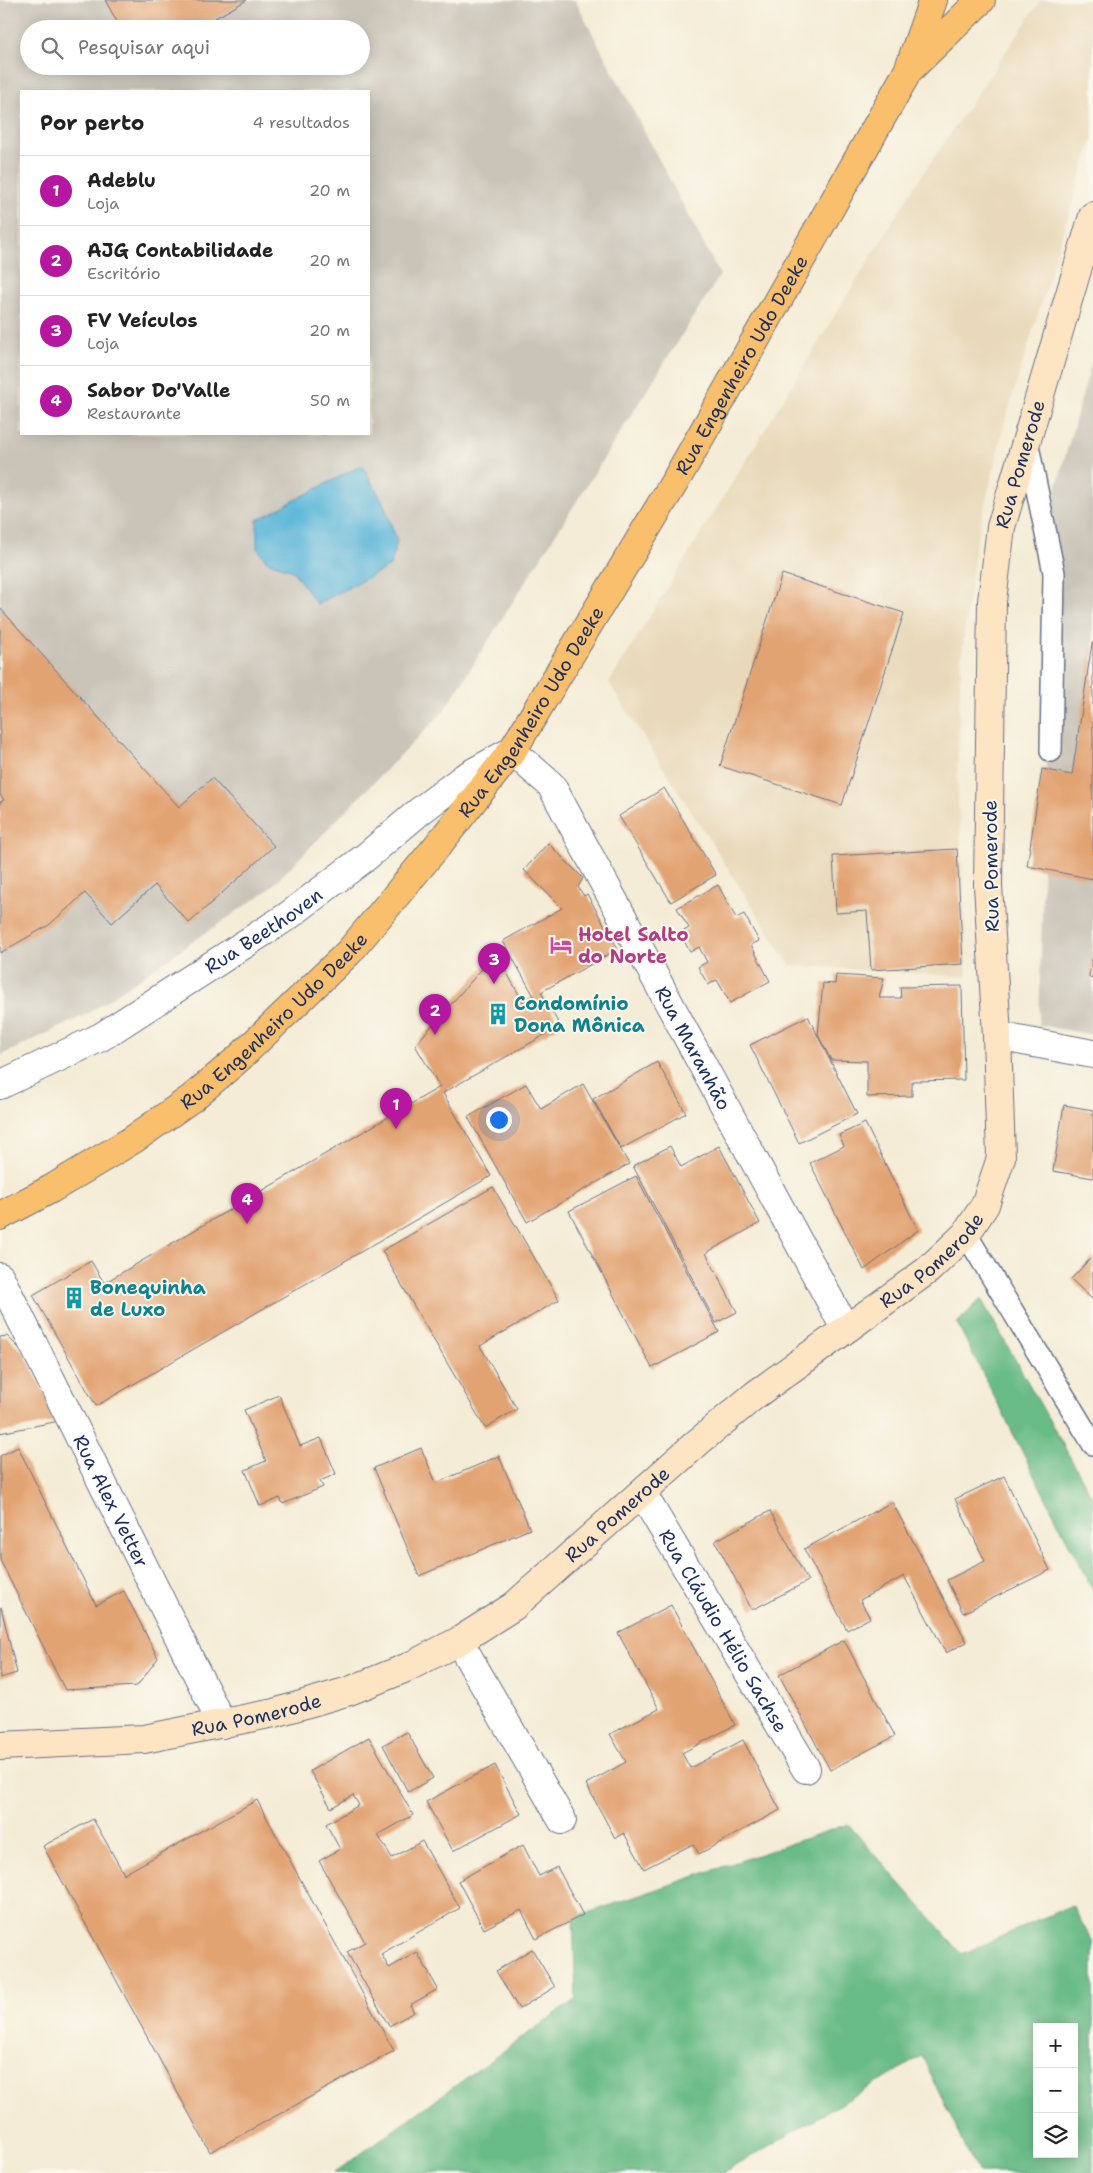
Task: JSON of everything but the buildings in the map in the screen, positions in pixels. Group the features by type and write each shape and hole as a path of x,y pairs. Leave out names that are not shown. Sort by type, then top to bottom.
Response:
{"main road":[{"name":"Rua Engenheiro Udo Deeke","path":"0,1216 51,1189 134,1139 192,1098 238,1059 349,952 432,853 512,751 677,478 908,71 933,0"},
{"name":"Rua Engenheiro Udo Deeke","path":"908,71 981,0"}],"street":[{"name":"Rua Pomerode","path":"0,1746 144,1739 274,1713 349,1691 406,1668 459,1641 514,1606 697,1442 755,1395 845,1328 928,1270 966,1234 985,1205 1001,1158 997,1036 988,885 992,600 1001,527 1093,216"},
{"name":"Rua Beethoven","path":"0,1085 101,1037 288,916 458,783 512,751"},
{"name":"Rua Maranhão","path":"512,751 551,785 845,1328"},
{"path":"997,1036 1093,1054"},
{"name":"Rua Alex Vetter","path":"0,1276 222,1724"},
{"name":"Rua Cláudio Hélio Sachse","path":"642,1493 806,1769"},
{"path":"459,1641 562,1820"}],"lane":[{"path":"1026,438 1054,573 1051,751"},
{"path":"966,1234 1093,1444"}],"shaded area":[{"path":"0,0 575,0 720,275 443,712 268,890 89,1013 0,1056"},
{"path":"1041,0 1093,0 1093,136 1005,420 976,543 961,659 957,778 967,977 790,965 609,683 914,187"},
{"path":"1093,357 1093,1035 1039,1025 1053,500"}],"green space":[{"path":"981,1299 1093,1498 1093,1591 957,1323"},
{"path":"848,1824 962,1954 1072,1905 1093,1943 1093,2173 978,2173 922,2056 723,2173 334,2173 576,1999 573,1918"}],"water":[{"path":"362,465 383,502 397,541 390,566 317,604 293,571 267,561 257,548 257,520"}],"place":[{"name":"Hotel Salto do Norte","path":"561,945"},
{"name":"FV Veículos","path":"494,984"},
{"name":"Condomínio Dona Mônica","path":"498,1014"},
{"name":"AJG Contabilidade","path":"435,1035"},
{"name":"Adeblu","path":"396,1129"},
{"name":"Sabor Do'Valle","path":"247,1224"},
{"name":"Bonequinha de Luxo","path":"74,1298"}]}
